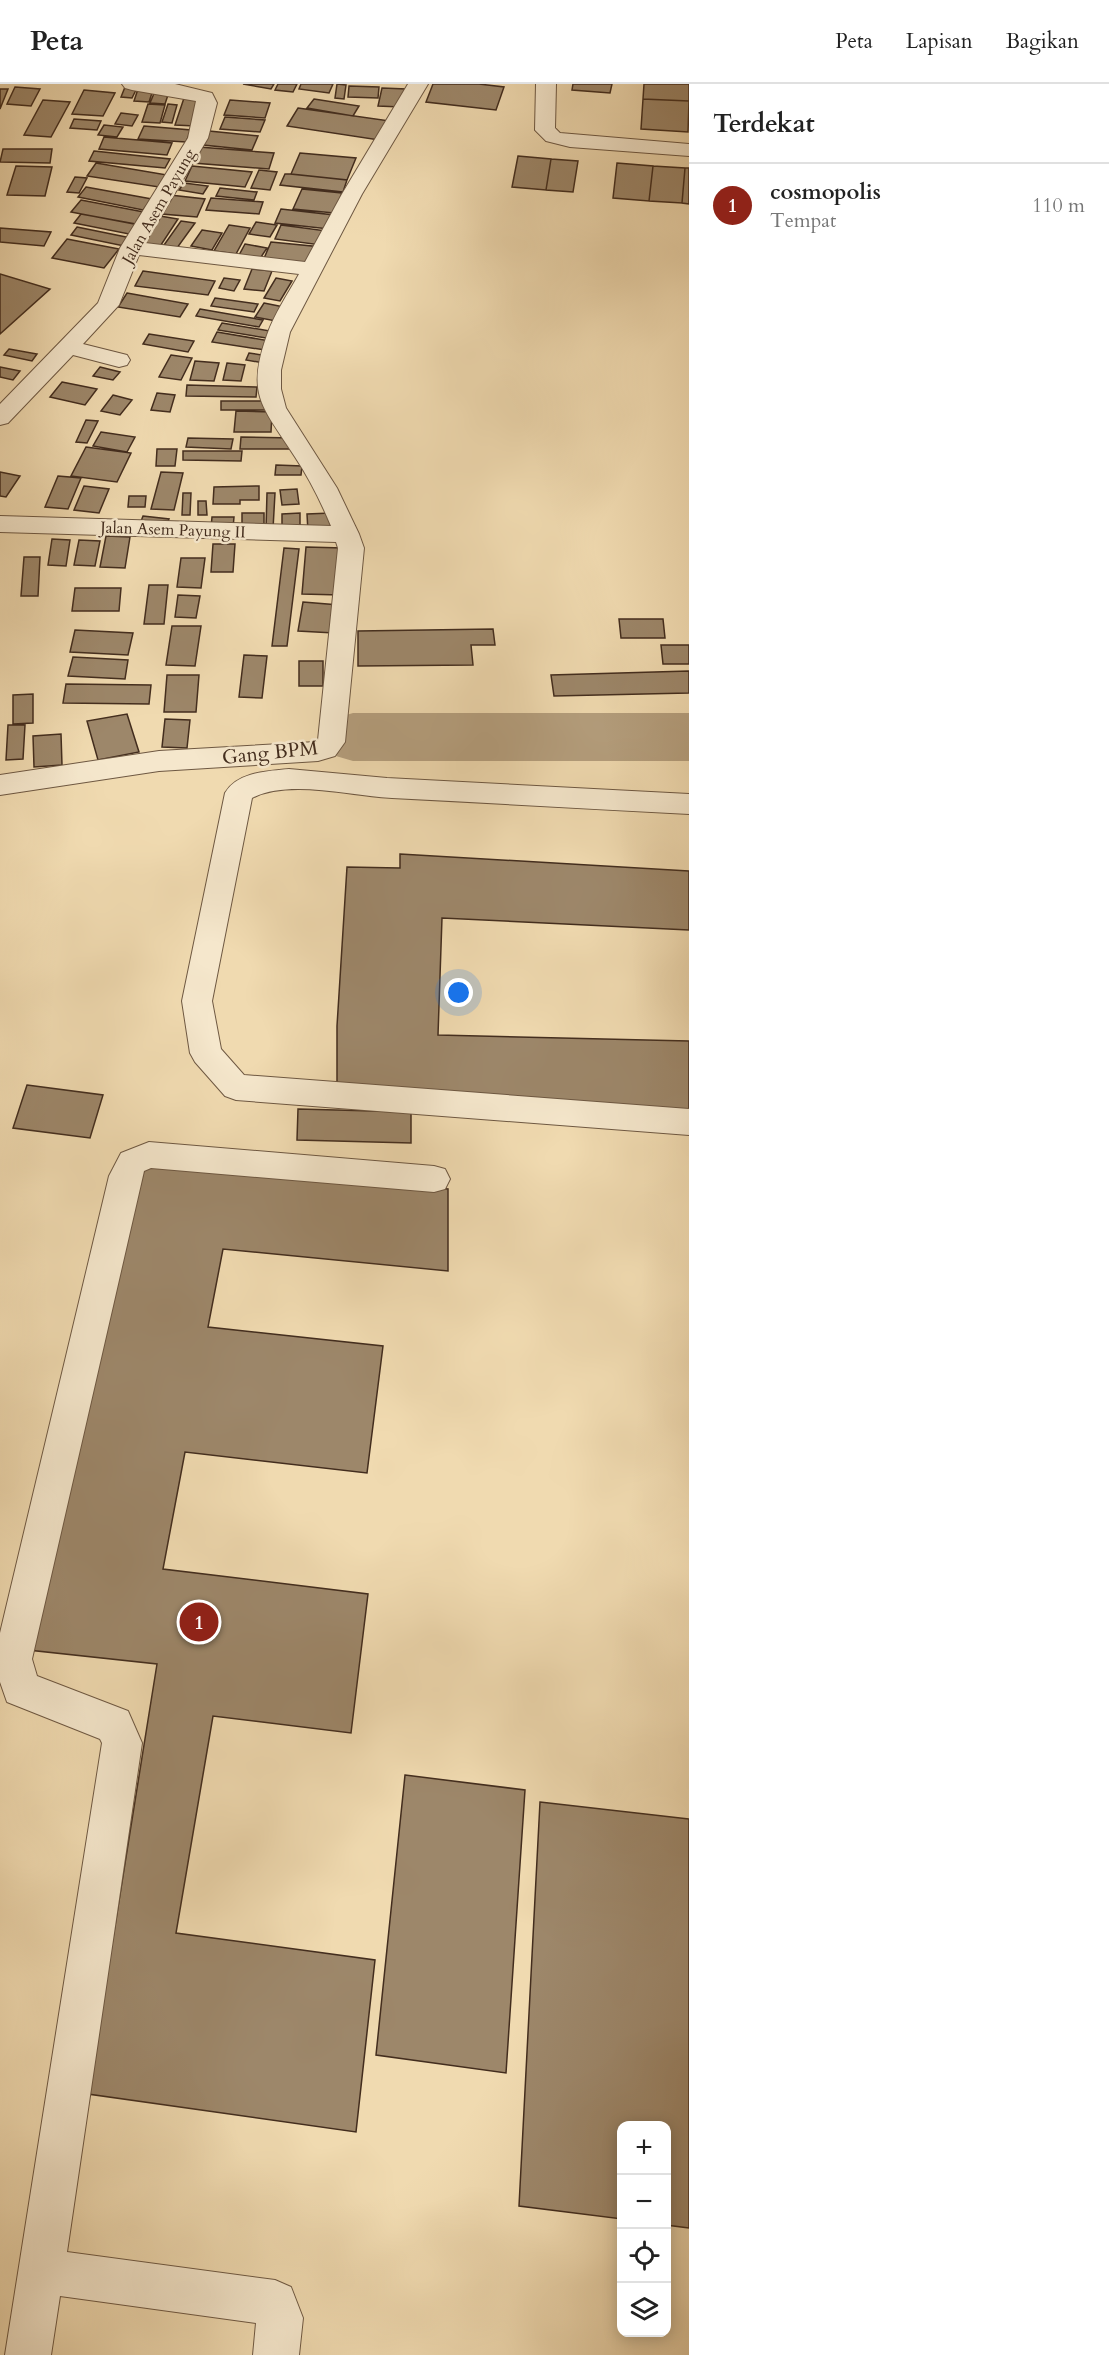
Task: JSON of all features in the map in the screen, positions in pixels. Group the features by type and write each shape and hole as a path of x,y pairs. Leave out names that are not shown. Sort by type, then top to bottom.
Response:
{"street":[{"name":"Jalan Asem Payung","path":"0,418 108,305 130,248 198,138 207,103 205,97 191,92 132,84"},
{"name":"Gang BPM","path":"0,785 159,761 318,751 325,749 331,742 351,548 333,500 274,408 268,378 271,355 279,332 352,194 418,84"},
{"path":"546,84 545,130 553,137 570,141 689,150"},
{"path":"130,248 313,269"},
{"path":"69,347 119,360"},
{"name":"Jalan Asem Payung II","path":"0,524 347,534"},
{"path":"689,804 387,788 289,779 260,782 239,793 197,1001 206,1053 236,1087 689,1122"},
{"path":"28,2355 122,1743 114,1725 21,1689 13,1659 125,1176 132,1162 149,1155 435,1179"},
{"path":"41,2271 274,2303 280,2318 276,2355"}],"building":[{"path":"243,84 274,84 271,89"},
{"path":"278,84 297,84 293,92 275,90"},
{"path":"301,84 333,84 329,93 299,89"},
{"path":"337,84 346,85 344,99 335,98"},
{"path":"433,84 479,84 504,87 496,110 426,102"},
{"path":"573,84 612,84 610,93 572,90"},
{"path":"644,84 689,84 689,101 643,99"},
{"path":"349,86 379,87 378,98 348,97"},
{"path":"15,87 40,89 31,106 7,104"},
{"path":"125,87 137,88 132,98 121,97"},
{"path":"382,88 406,89 401,107 378,106"},
{"path":"0,89 8,89 0,109"},
{"path":"138,89 153,90 149,102 134,101"},
{"path":"84,90 115,93 103,116 72,114"},
{"path":"155,91 169,92 165,104 150,103"},
{"path":"184,98 203,99 195,126 175,125"},
{"path":"314,99 359,106 353,116 307,108"},
{"path":"643,99 689,101 688,132 641,129"},
{"path":"43,100 70,102 51,137 24,135"},
{"path":"230,100 270,103 265,118 224,115"},
{"path":"148,104 165,105 160,123 142,122"},
{"path":"168,104 177,105 172,123 162,122"},
{"path":"298,108 390,121 379,140 287,126"},
{"path":"121,113 138,115 132,126 115,124"},
{"path":"225,117 265,120 260,132 220,129"},
{"path":"74,119 101,121 97,130 70,128"},
{"path":"104,125 123,127 117,137 98,135"},
{"path":"144,126 191,130 186,142 138,139"},
{"path":"209,131 258,136 252,150 203,145"},
{"path":"104,137 172,143 167,155 99,149"},
{"path":"199,147 274,153 269,169 193,163"},
{"path":"3,149 52,149 50,163 0,162"},
{"path":"94,151 170,159 165,168 89,161"},
{"path":"300,153 356,158 347,180 291,174"},
{"path":"518,156 551,159 546,190 512,187"},
{"path":"551,159 578,161 573,192 546,190"},
{"path":"96,163 167,175 159,187 87,176"},
{"path":"617,163 653,166 649,201 613,198"},
{"path":"16,166 52,167 45,196 7,195"},
{"path":"192,166 252,172 245,187 185,181"},
{"path":"653,166 685,168 682,203 649,201"},
{"path":"685,168 689,168 689,204 682,203"},
{"path":"259,170 277,172 270,190 251,188"},
{"path":"285,174 347,180 343,192 280,185"},
{"path":"75,177 87,178 79,193 67,192"},
{"path":"184,183 208,186 203,194 179,190"},
{"path":"86,187 152,199 143,210 78,197"},
{"path":"220,188 257,192 254,200 216,196"},
{"path":"302,189 342,193 334,213 293,209"},
{"path":"170,195 205,199 197,217 162,214"},
{"path":"211,198 263,202 259,214 206,210"},
{"path":"81,200 149,213 139,225 71,212"},
{"path":"281,209 334,215 329,229 275,223"},
{"path":"81,214 136,224 129,234 74,223"},
{"path":"160,216 178,219 159,248 140,245"},
{"path":"181,221 195,223 177,248 164,245"},
{"path":"256,222 277,225 270,237 249,234"},
{"path":"229,225 250,228 236,254 214,251"},
{"path":"281,225 327,231 321,245 275,239"},
{"path":"77,227 131,238 124,246 71,235"},
{"path":"0,228 51,232 44,246 0,242"},
{"path":"202,230 222,233 212,250 191,246"},
{"path":"67,239 119,249 104,268 52,258"},
{"path":"271,242 322,247 313,269 262,263"},
{"path":"245,244 267,248 259,260 238,257"},
{"path":"252,269 272,271 264,291 244,289"},
{"path":"143,271 215,281 208,295 135,286"},
{"path":"0,274 50,289 0,334"},
{"path":"224,278 240,280 234,291 219,288"},
{"path":"276,278 292,281 280,301 264,298"},
{"path":"127,293 188,304 180,317 118,307"},
{"path":"215,298 258,304 254,312 211,306"},
{"path":"264,303 289,308 281,322 255,317"},
{"path":"200,309 263,320 259,327 196,316"},
{"path":"222,323 270,331 266,338 218,330"},
{"path":"217,332 270,341 265,350 212,342"},
{"path":"149,334 194,341 188,352 143,344"},
{"path":"9,349 37,354 32,361 4,355"},
{"path":"249,353 268,356 264,363 246,360"},
{"path":"171,355 192,358 181,380 159,377"},
{"path":"195,361 219,363 214,381 190,380"},
{"path":"227,363 245,365 241,381 223,380"},
{"path":"0,367 20,371 13,380 0,377"},
{"path":"100,367 120,372 113,380 93,376"},
{"path":"62,382 97,389 85,405 50,397"},
{"path":"187,385 257,387 256,397 186,396"},
{"path":"157,393 175,395 170,412 151,410"},
{"path":"113,395 132,400 120,415 101,411"},
{"path":"221,401 269,401 268,410 221,410"},
{"path":"236,411 272,412 271,432 234,432"},
{"path":"86,420 98,421 87,443 76,442"},
{"path":"101,432 135,437 127,452 93,446"},
{"path":"241,437 293,438 293,449 240,449"},
{"path":"188,438 233,439 231,449 186,447"},
{"path":"86,447 131,453 117,482 71,476"},
{"path":"157,449 177,449 175,466 156,466"},
{"path":"183,451 242,451 241,461 183,460"},
{"path":"276,465 302,466 301,475 275,475"},
{"path":"0,472 20,476 6,497 0,496"},
{"path":"161,472 183,473 174,510 151,509"},
{"path":"58,476 81,478 68,509 45,507"},
{"path":"84,486 109,489 99,513 74,510"},
{"path":"259,486 259,500 240,500 240,504 213,504 214,487"},
{"path":"297,489 299,504 282,505 280,490"},
{"path":"183,493 191,493 190,515 182,515"},
{"path":"267,493 275,493 273,529 266,529"},
{"path":"129,496 146,496 145,507 128,507"},
{"path":"198,501 206,501 207,515 198,515"},
{"path":"242,513 264,513 264,528 242,528"},
{"path":"300,513 300,531 282,531 282,514"},
{"path":"331,513 331,532 308,532 307,514"},
{"path":"143,516 169,519 166,526 140,524"},
{"path":"212,517 234,517 233,528 211,528"},
{"path":"106,536 130,537 125,568 100,567"},
{"path":"52,539 70,540 66,566 48,565"},
{"path":"79,540 100,541 95,566 74,565"},
{"path":"213,544 235,544 233,572 211,572"},
{"path":"306,547 343,548 340,595 302,594"},
{"path":"284,548 299,549 287,646 272,646"},
{"path":"24,557 40,557 38,596 21,596"},
{"path":"181,558 205,558 201,588 177,587"},
{"path":"149,585 168,585 164,624 144,624"},
{"path":"75,588 121,588 119,611 72,611"},
{"path":"178,595 200,596 196,618 175,617"},
{"path":"303,602 339,605 334,633 298,631"},
{"path":"619,619 663,619 665,638 621,638"},
{"path":"172,626 201,626 195,666 166,665"},
{"path":"493,629 495,645 471,645 473,665 358,666 358,631"},
{"path":"75,630 133,633 128,655 70,652"},
{"path":"661,645 689,645 689,664 663,664"},
{"path":"244,655 267,656 262,698 239,697"},
{"path":"73,657 128,660 125,679 68,676"},
{"path":"299,661 323,661 323,686 299,686"},
{"path":"689,671 689,693 554,696 551,675"},
{"path":"167,675 199,675 196,712 164,712"},
{"path":"66,684 151,685 149,704 63,703"},
{"path":"33,694 33,723 13,724 13,695"},
{"path":"127,714 139,752 98,760 87,721"},
{"path":"165,719 190,720 187,748 162,747"},
{"path":"8,725 25,725 23,759 6,760"},
{"path":"61,734 62,765 34,767 33,736"},
{"path":"400,854 689,871 689,930 442,918 438,1035 689,1041 689,1115 337,1085 337,1026 347,867 400,868"},
{"path":"27,1085 103,1095 90,1138 13,1128"},
{"path":"298,1109 411,1112 411,1143 297,1140"},
{"path":"146,1162 448,1189 448,1271 223,1249 208,1327 383,1346 367,1473 185,1452 163,1569 368,1594 351,1733 213,1716 176,1933 375,1960 356,2132 88,2094 157,1664 28,1650"},
{"path":"405,1775 525,1790 506,2073 376,2055"},
{"path":"540,1802 689,1819 689,2228 671,2226 671,2121 617,2121 617,2218 519,2206"}],"waterway":[{"path":"353,737 689,737"}],"place":[{"name":"cosmopolis","path":"199,1622"}]}
